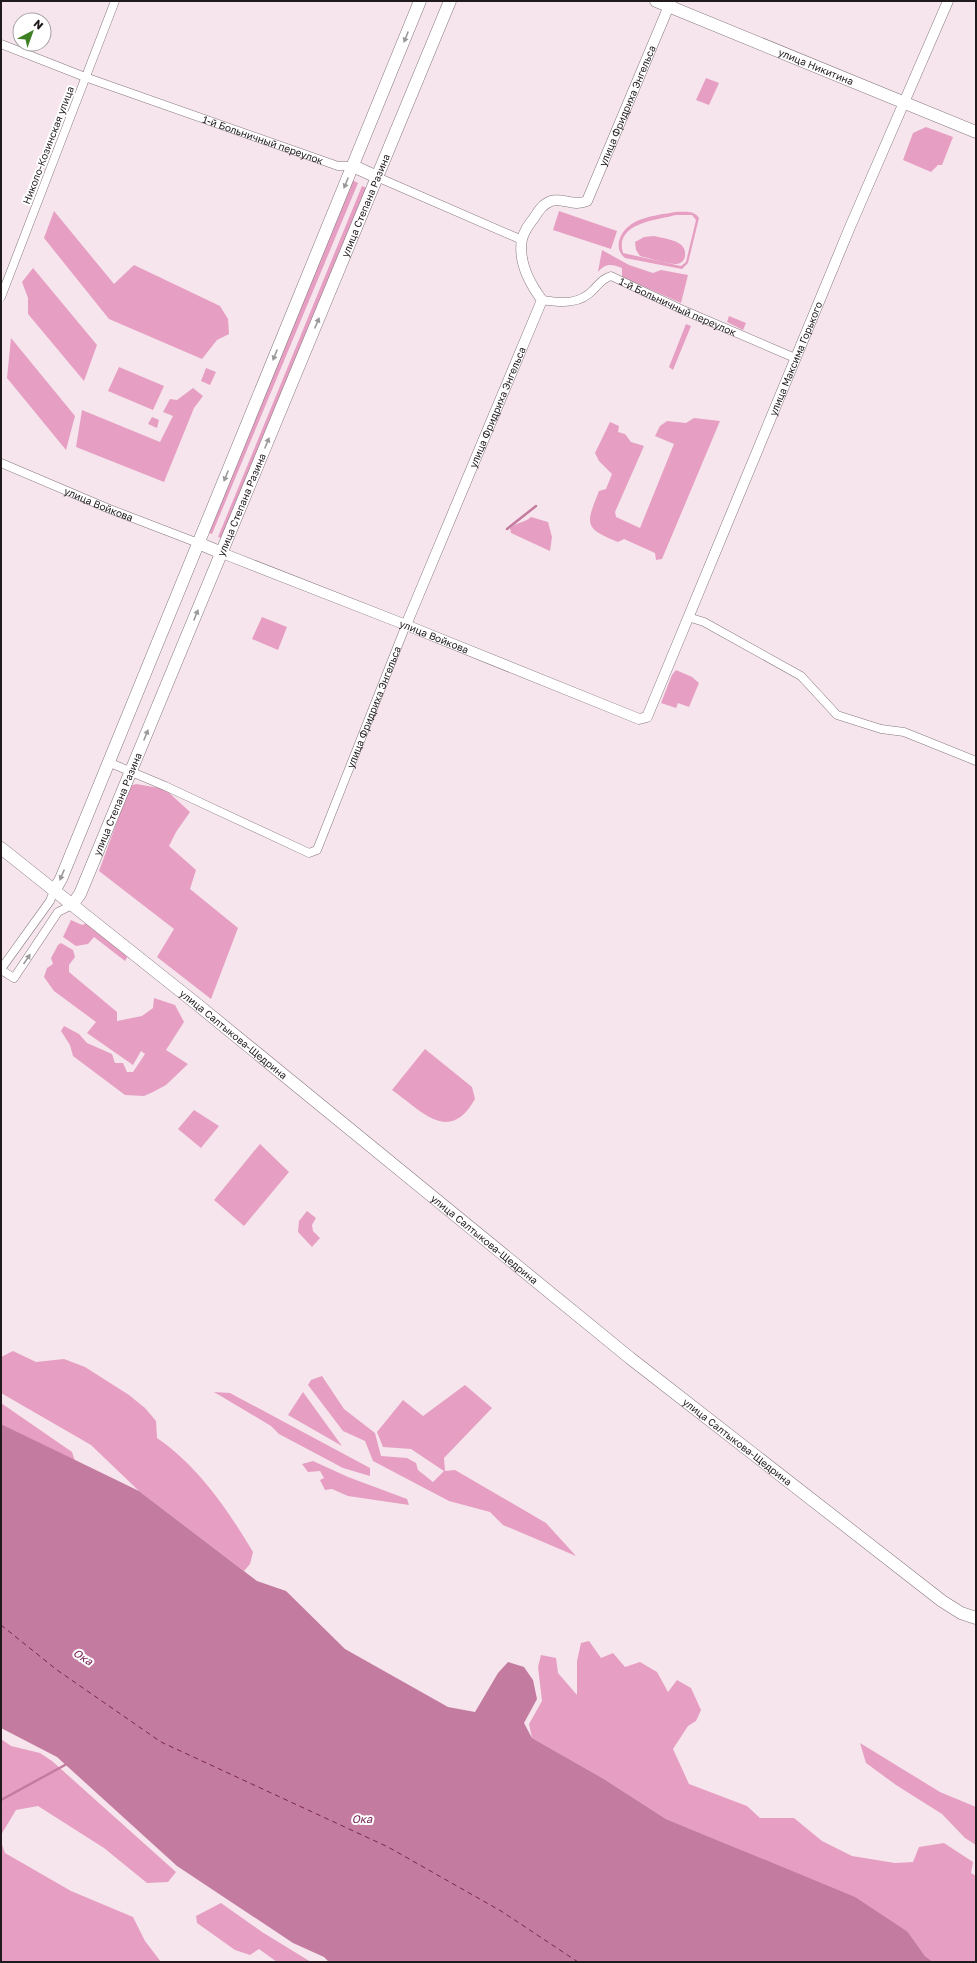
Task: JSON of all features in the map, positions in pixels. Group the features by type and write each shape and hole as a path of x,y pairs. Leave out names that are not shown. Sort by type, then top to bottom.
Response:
{"main road":[{"name":"улица Степана Разина","path":"54,891 61,879 420,1"},
{"name":"улица Степана Разина","path":"72,905 80,894 450,1"},
{"name":"улица Никитина","path":"656,1 670,4 976,132"},
{"name":"1-й Больничный переулок","path":"353,166 377,177"},
{"path":"198,544 222,553"},
{"name":"улица Салтыкова-Щедрина","path":"1,848 630,1358 942,1601 961,1613 976,1618"}],"street":[{"name":"Николо-Козинская улица","path":"1,297 115,1"},
{"name":"улица Максима Горького","path":"647,717 795,358 948,1"},
{"name":"улица Фридриха Энгельса","path":"131,772 165,786 309,853 317,850 406,624 542,300 530,283 524,262 522,240 528,225 543,204 554,200 580,204 587,201 670,4"},
{"name":"1-й Больничный переулок","path":"1,44 85,77 338,166 353,166"},
{"name":"1-й Больничный переулок","path":"377,177 522,240"},
{"name":"1-й Больничный переулок","path":"542,300 563,303 581,300 594,290 602,279 611,276 683,310 795,358"},
{"name":"улица Войкова","path":"1,463 107,508 198,544"},
{"name":"улица Войкова","path":"222,553 406,624 639,719 647,717"},
{"path":"688,617 704,622 801,676 837,715 881,729 904,732 976,761"},
{"path":"108,762 131,772"},
{"name":"улица Степана Разина","path":"54,891 50,901 1,970 14,978 58,912 72,905"}],"shaded area":[{"path":"706,78 719,83 709,105 696,100"},
{"path":"926,127 953,137 942,165 938,165 931,172 903,160 913,133"},
{"path":"352,180 358,183 212,534 207,532"},
{"path":"362,186 369,189 224,539 218,537"},
{"path":"54,211 114,284 134,265 220,306 228,319 229,334 217,340 202,359 109,319 44,238"},
{"path":"559,211 617,231 611,249 553,230"},
{"path":"675,212 688,212 697,215 699,218 688,263 682,269 625,258 621,254 619,250 619,241 628,227 642,219","holes":["676,215 692,215 696,220 686,262 681,266 623,253 622,243 625,235 631,229 649,221"]},
{"path":"654,236 669,239 683,246 685,255 683,261 679,264 674,264 640,256 636,250 635,242 644,237"},
{"path":"602,250 629,265 653,273 661,270 688,275 681,303 622,277 622,268 609,265 598,272"},
{"path":"33,268 97,345 84,381 28,314 28,298 22,282"},
{"path":"729,316 746,323 743,330 727,322"},
{"path":"686,324 691,326 673,370 669,367"},
{"path":"11,338 75,416 66,450 7,378"},
{"path":"119,367 164,386 153,410 108,391"},
{"path":"206,368 216,372 210,385 201,381"},
{"path":"193,388 203,396 194,408 164,482 76,447 82,410 160,442 173,416 163,412 170,399 177,400"},
{"path":"152,417 159,420 157,428 148,424"},
{"path":"694,418 720,421 662,559 656,560 655,553 624,539 618,542 598,533 590,524 590,518 599,491 606,489 612,474 599,461 595,453 610,422 619,426 618,432 625,434 631,442 644,446 615,512 616,517 640,528 674,444 655,436 660,426 667,421 686,423"},
{"path":"531,517 548,522 552,537 550,551 511,533 510,528"},
{"path":"262,617 287,627 278,650 252,639"},
{"path":"676,670 692,677 699,683 689,707 678,703 676,708 661,703 672,675"},
{"path":"136,784 165,789 190,812 176,832 169,846 196,870 190,889 238,928 211,999 157,957 174,929 99,871 130,786"},
{"path":"71,920 82,925 87,923 128,956 125,961 94,937 88,944 76,946 63,937"},
{"path":"61,943 73,950 75,957 69,965 69,972 117,1012 117,1021 142,1016 153,1008 154,998 175,1005 184,1022 166,1050 188,1064 166,1085 144,1096 125,1095 73,1056 70,1045 61,1031 64,1026 79,1034 87,1043 112,1054 115,1063 123,1063 127,1072 133,1072 145,1054 141,1051 133,1065 87,1033 96,1022 54,991 44,977 47,968 53,964 51,958 58,945"},
{"path":"425,1049 472,1087 475,1099 465,1113 455,1120 445,1122 435,1120 414,1107 392,1090"},
{"path":"194,1110 219,1126 201,1148 178,1129"},
{"path":"260,1144 289,1172 244,1226 214,1200"},
{"path":"307,1211 316,1218 312,1225 313,1231 320,1238 312,1247 298,1232 299,1221"},
{"path":"13,1351 36,1362 64,1359 85,1367 129,1395 145,1408 156,1421 157,1438 172,1449 199,1475 233,1520 253,1552 250,1564 244,1571 139,1491 91,1445 1,1393 1,1357"},
{"path":"322,1376 344,1409 375,1433 381,1456 407,1458 416,1463 418,1470 433,1482 444,1471 411,1449 383,1447 377,1432 403,1400 423,1416 465,1385 492,1408 444,1458 445,1471 455,1470 546,1523 576,1556 503,1525 490,1512 449,1501 373,1461 365,1441 343,1431 308,1385 311,1380"},
{"path":"214,1392 230,1393 370,1468 370,1476 343,1468 279,1434 271,1426"},
{"path":"303,1392 342,1446 288,1415"},
{"path":"1,1403 72,1452 75,1461 1,1424"},
{"path":"313,1461 348,1477 407,1499 409,1505 348,1496 332,1489 325,1490 320,1480 324,1478 320,1471 308,1472 302,1464"},
{"path":"589,1641 601,1658 613,1653 625,1667 640,1662 657,1672 668,1692 677,1680 691,1688 701,1710 696,1721 688,1726 673,1749 689,1784 747,1806 760,1818 794,1818 822,1841 852,1856 895,1863 913,1862 919,1847 944,1843 973,1862 971,1873 976,1876 976,1962 933,1962 925,1956 908,1932 738,1849 666,1819 604,1779 532,1738 529,1724 542,1701 538,1667 541,1655 556,1658 558,1673 577,1695 577,1661 581,1643"},
{"path":"1,1739 11,1746 40,1753 52,1761 176,1872 168,1882 147,1883 104,1848 38,1806 16,1810 1,1835"},
{"path":"860,1743 940,1792 976,1807 976,1845 965,1838 942,1814 896,1785 866,1763"},
{"path":"1,1842 5,1853 71,1891 133,1917 145,1941 161,1962 1,1962"},
{"path":"221,1903 262,1932 311,1962 277,1962 259,1949 250,1955 235,1950 197,1923 196,1916"}],"water":[{"name":"Ока","path":"1,1424 139,1491 257,1581 286,1591 345,1649 448,1707 475,1712 498,1673 508,1662 524,1667 533,1680 537,1699 524,1723 532,1738 604,1779 666,1819 855,1897 908,1932 925,1956 933,1962 329,1962 324,1957 293,1943 177,1866 57,1757 1,1728"}],"waterway":[{"path":"507,529 536,506"},
{"path":"1,1800 65,1765"}],"ferry route":[{"path":"1,1625 57,1670 161,1742 388,1847 501,1911 578,1962"}]}
